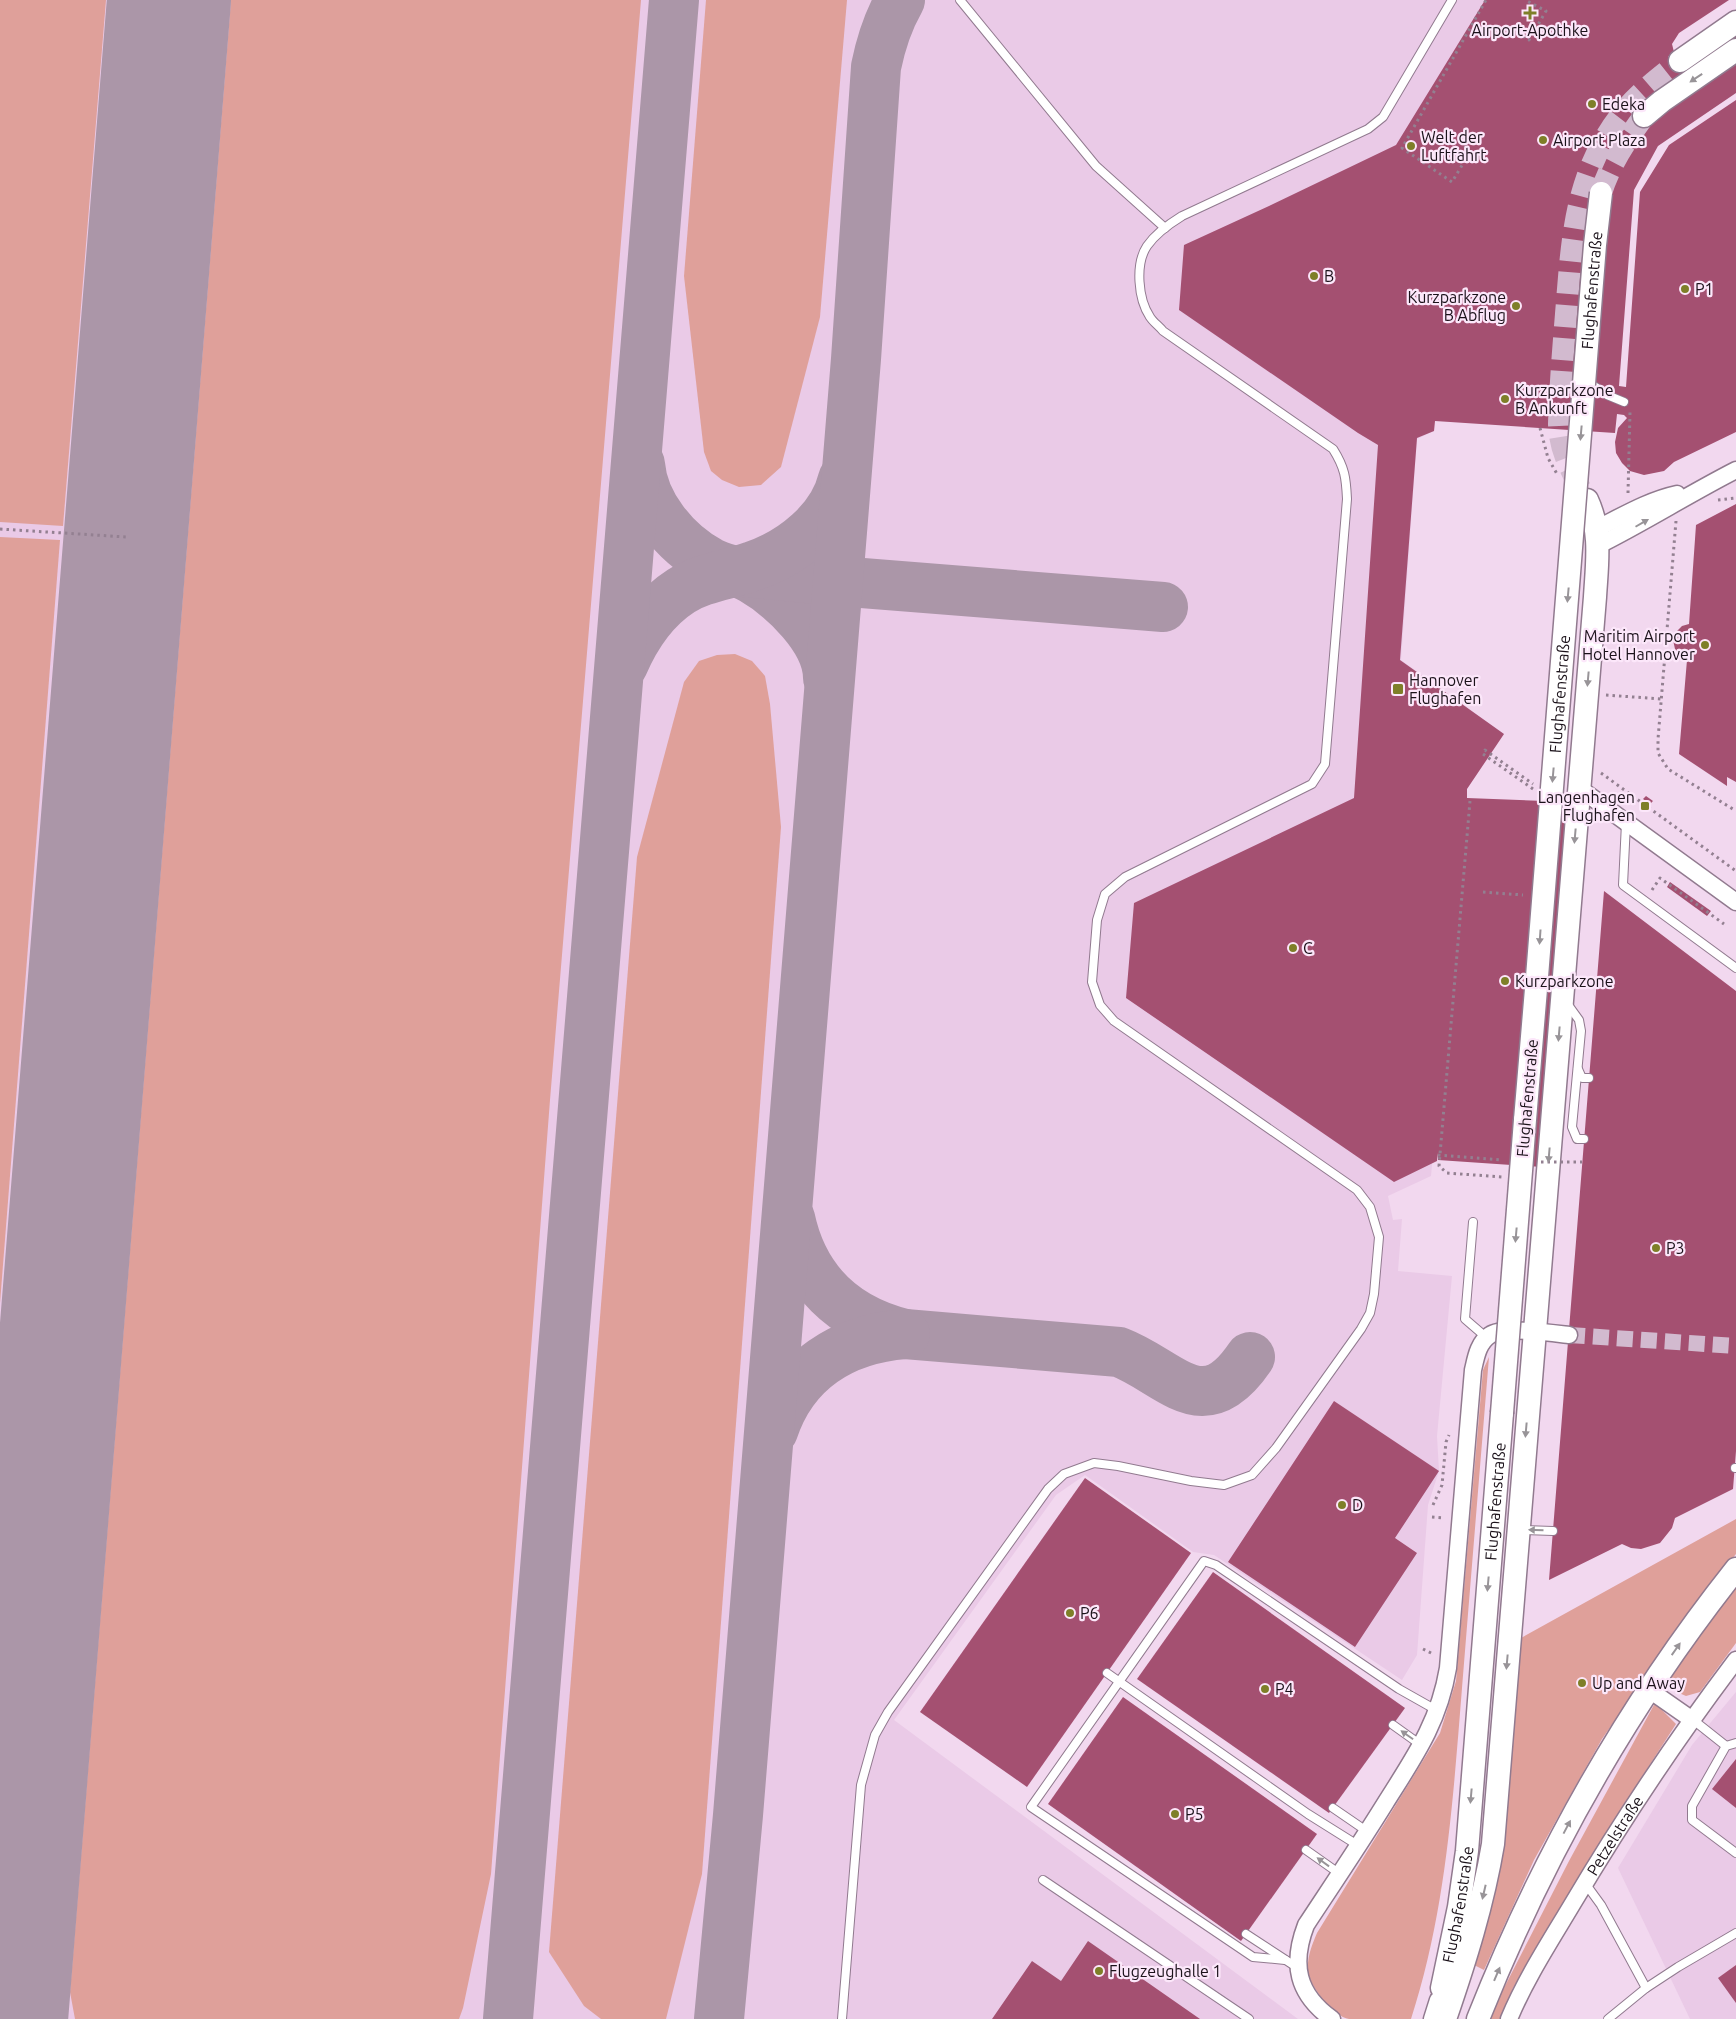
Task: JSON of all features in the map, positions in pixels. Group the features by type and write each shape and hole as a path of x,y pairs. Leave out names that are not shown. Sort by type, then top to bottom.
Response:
{"main road":[{"path":"1680,61 1736,22"},
{"path":"1644,116 1662,101 1736,50"},
{"name":"Flughafenstraße","path":"1438,2014 1463,1882 1595,245 1601,193"},
{"name":"Flughafenstraße","path":"1438,2014 1475,1927 1491,1852 1535,1332 1598,537 1587,500"},
{"path":"1478,2019 1508,1946 1552,1856 1590,1785 1648,1689 1706,1607 1736,1569"}],"street":[{"path":"1598,537 1668,496 1696,490 1736,470"},
{"path":"1579,788 1736,902"},
{"path":"1332,2019 1311,2002 1292,1964 1298,1954 1306,1925 1422,1745 1444,1693 1448,1668 1473,1370 1478,1349 1491,1334 1506,1331 1568,1334"},
{"name":"Petzelstraße","path":"1509,2019 1530,1976 1585,1883 1691,1719 1736,1660"},
{"path":"1648,1689 1691,1719"}],"lane":[{"path":"960,0 1096,166 1165,228"},
{"path":"842,2019 861,1785 875,1735 888,1712 1048,1489 1064,1474 1094,1464 1118,1466 1224,1485 1252,1475 1276,1448 1361,1329 1370,1313 1374,1294 1378,1237 1370,1207 1356,1190 1114,1021 1100,1005 1092,982 1097,920 1105,894 1125,877 1312,784 1325,764 1347,500 1346,475 1333,449 1163,331 1150,316 1144,303 1140,284 1140,266 1146,248 1165,228 1182,216 1368,129 1383,117 1452,0"},
{"path":"1585,380 1607,395 1627,402"},
{"path":"1626,821 1624,885 1736,968"},
{"path":"1562,996 1579,1020 1581,1031 1572,1127 1577,1139 1584,1139"},
{"path":"1577,1067 1582,1078 1589,1078"},
{"path":"1473,1222 1465,1319 1487,1338"},
{"path":"1518,1529 1553,1531"},
{"path":"1292,1964 1253,1957 1031,1807 1204,1561 1216,1564 1399,1689 1438,1711"},
{"path":"1107,1673 1300,1808 1363,1839"},
{"path":"1691,1719 1726,1746"},
{"path":"1393,1725 1422,1745"},
{"path":"1736,1742 1726,1746 1692,1806 1692,1820 1736,1853"},
{"path":"1333,1808 1363,1839"},
{"path":"1306,1850 1340,1874"},
{"path":"1043,1880 1249,2019"},
{"path":"1585,1883 1601,1905 1646,1988"},
{"path":"1608,2019 1646,1988 1736,1933"},
{"path":"1246,1934 1292,1964"}],"path":[{"path":"1466,146 1464,149 1470,152 1452,182 1402,148 1486,0"},
{"path":"1524,36 1529,40 1546,11 1525,0"},
{"path":"1627,402 1628,495"},
{"path":"1540,428 1548,458 1560,481"},
{"path":"1677,511 1658,753 1668,769 1736,811"},
{"path":"0,529 126,537"},
{"path":"1600,694 1661,699"},
{"path":"1485,750 1535,788 1483,754 1485,750"},
{"path":"1594,767 1736,871"},
{"path":"1470,801 1439,1166 1447,1173 1509,1178"},
{"path":"1652,890 1660,878 1724,924"},
{"path":"1484,892 1544,896"},
{"path":"1432,1517 1461,1519"}],"shaded area":[{"path":"0,0 1563,0 1454,186 1434,431 1417,439 1401,660 1504,734 1467,789 1431,1176 1388,1196 1393,1220 1402,1219 1398,1271 1452,1276 1437,1436 1439,1471 1428,1505 1417,1655 1402,1680 1214,1555 1193,1552 1085,1475 1056,1495 894,1720 1298,2019 0,2019"},
{"path":"0,0 106,0 63,526 0,522"},
{"path":"231,0 641,0 550,1100 491,1874 463,2008 459,2019 75,2019 70,1992"},
{"path":"706,0 847,0 820,317 781,467 761,485 739,487 722,480 711,471 704,452 684,276"},
{"path":"0,537 60,540 0,1303"},
{"path":"735,654 752,661 765,676 770,704 781,827 702,1874 666,2019 601,2019 584,2006 549,1952 637,857 684,682 699,661 717,655"},
{"path":"1489,1357 1451,1813 1440,1897 1432,1938 1423,1979 1411,2019 1349,2019 1336,2013 1317,1992 1309,1976 1309,1956 1317,1933 1440,1733 1456,1681 1483,1370"},
{"path":"1736,1519 1736,1554 1697,1602 1602,1739 1534,1860 1484,1970 1474,1965 1504,1842 1521,1638"},
{"path":"1736,1585 1736,1643 1700,1692 1686,1696 1679,1693 1670,1683 1671,1675"},
{"path":"1736,1692 1736,2019 1690,2019 1618,1868 1692,1745"},
{"path":"1655,1703 1676,1724 1588,1861 1513,1988 1500,2019 1488,2019 1569,1861"}],"building":[{"path":"1485,0 1729,0 1679,33 1672,44 1675,56 1736,35 1736,93 1658,146 1634,190 1619,386 1626,387 1640,192 1669,145 1736,100 1736,432 1674,462 1664,471 1644,475 1630,471 1616,453 1615,442 1618,428 1627,418 1624,415 1617,414 1615,433 1435,421 1434,431 1417,438 1400,660 1504,734 1467,789 1467,798 1572,802 1542,1167 1438,1160 1438,1153 1437,1161 1394,1182 1126,998 1134,903 1354,798 1378,445 1179,310 1184,245 1396,145"},
{"name":"Maritim Airport Hotel Hannover","path":"1736,504 1736,782 1727,777 1727,786 1679,754 1687,660 1680,656 1675,649 1673,640 1677,631 1682,626 1689,624 1696,525"},
{"path":"1646,796 1653,801 1650,804 1643,799"},
{"path":"1670,882 1711,911 1707,916 1667,887"},
{"name":"P3","path":"1604,891 1736,991 1736,1451 1733,1489 1675,1518 1672,1528 1660,1543 1641,1549 1631,1548 1622,1544 1549,1580"},
{"name":"D","path":"1334,1401 1439,1471 1395,1538 1417,1553 1355,1647 1228,1562"},
{"name":"P6","path":"1085,1478 1191,1553 1027,1787 920,1712"},
{"name":"P4","path":"1213,1572 1405,1708 1329,1813 1137,1679"},
{"name":"P5","path":"1123,1697 1317,1834 1241,1941 1048,1804"},
{"path":"1736,1759 1736,1808 1712,1789"},
{"name":"Flugzeughalle 1","path":"1088,1941 1200,2019 992,2019 1032,1961 1061,1981"},
{"path":"1736,1965 1736,2003 1718,1978"}],"taxiway":[{"path":"508,2019 674,0"},
{"path":"719,2019 738,1815 856,359 876,67 885,32 900,0"},
{"path":"640,464 647,494 654,508 673,533 697,554 710,562 752,579 790,608 812,634 826,663 828,678"},
{"path":"623,665 646,624 671,598 698,582 768,560 796,544 820,522 838,494 843,479"},
{"path":"734,571 1163,607"},
{"path":"790,1218 796,1240 805,1260 829,1294 863,1318 905,1334 1119,1352 1171,1381 1186,1388 1202,1391 1217,1388 1233,1377 1250,1357"},
{"path":"773,1431 793,1391 807,1375 823,1362 841,1351 861,1343 882,1337 905,1334"},
{"path":"11,1964 13,2019"}],"runway":[{"path":"6,2019 169,0"}],"tunnel":[{"path":"1580,488 1563,450 1559,424 1568,287 1578,210 1593,161 1605,138 1627,107 1680,61"},
{"path":"1601,193 1614,162 1644,116"},
{"path":"1569,1335 1736,1346"}],"place":[{"name":"Airport-Apothke","path":"1530,13"},
{"name":"Edeka","path":"1592,104"},
{"name":"Airport Plaza","path":"1543,140"},
{"name":"Welt der Luftfahrt","path":"1411,146"},
{"name":"B","path":"1314,276"},
{"name":"P1","path":"1685,289"},
{"name":"Kurzparkzone B Abflug","path":"1516,306"},
{"name":"Kurzparkzone B Ankunft","path":"1505,399"},
{"name":"Maritim Airport Hotel Hannover","path":"1705,645"},
{"name":"Hannover Flughafen","path":"1398,689"},
{"name":"Langenhagen Flughafen","path":"1645,806"},
{"name":"C","path":"1293,948"},
{"name":"Kurzparkzone","path":"1505,981"},
{"name":"P3","path":"1656,1248"},
{"name":"D","path":"1342,1505"},
{"name":"P6","path":"1070,1613"},
{"name":"Up and Away","path":"1582,1683"},
{"name":"P4","path":"1265,1689"},
{"name":"P5","path":"1175,1814"},
{"name":"Flugzeughalle 1","path":"1099,1971"}]}
